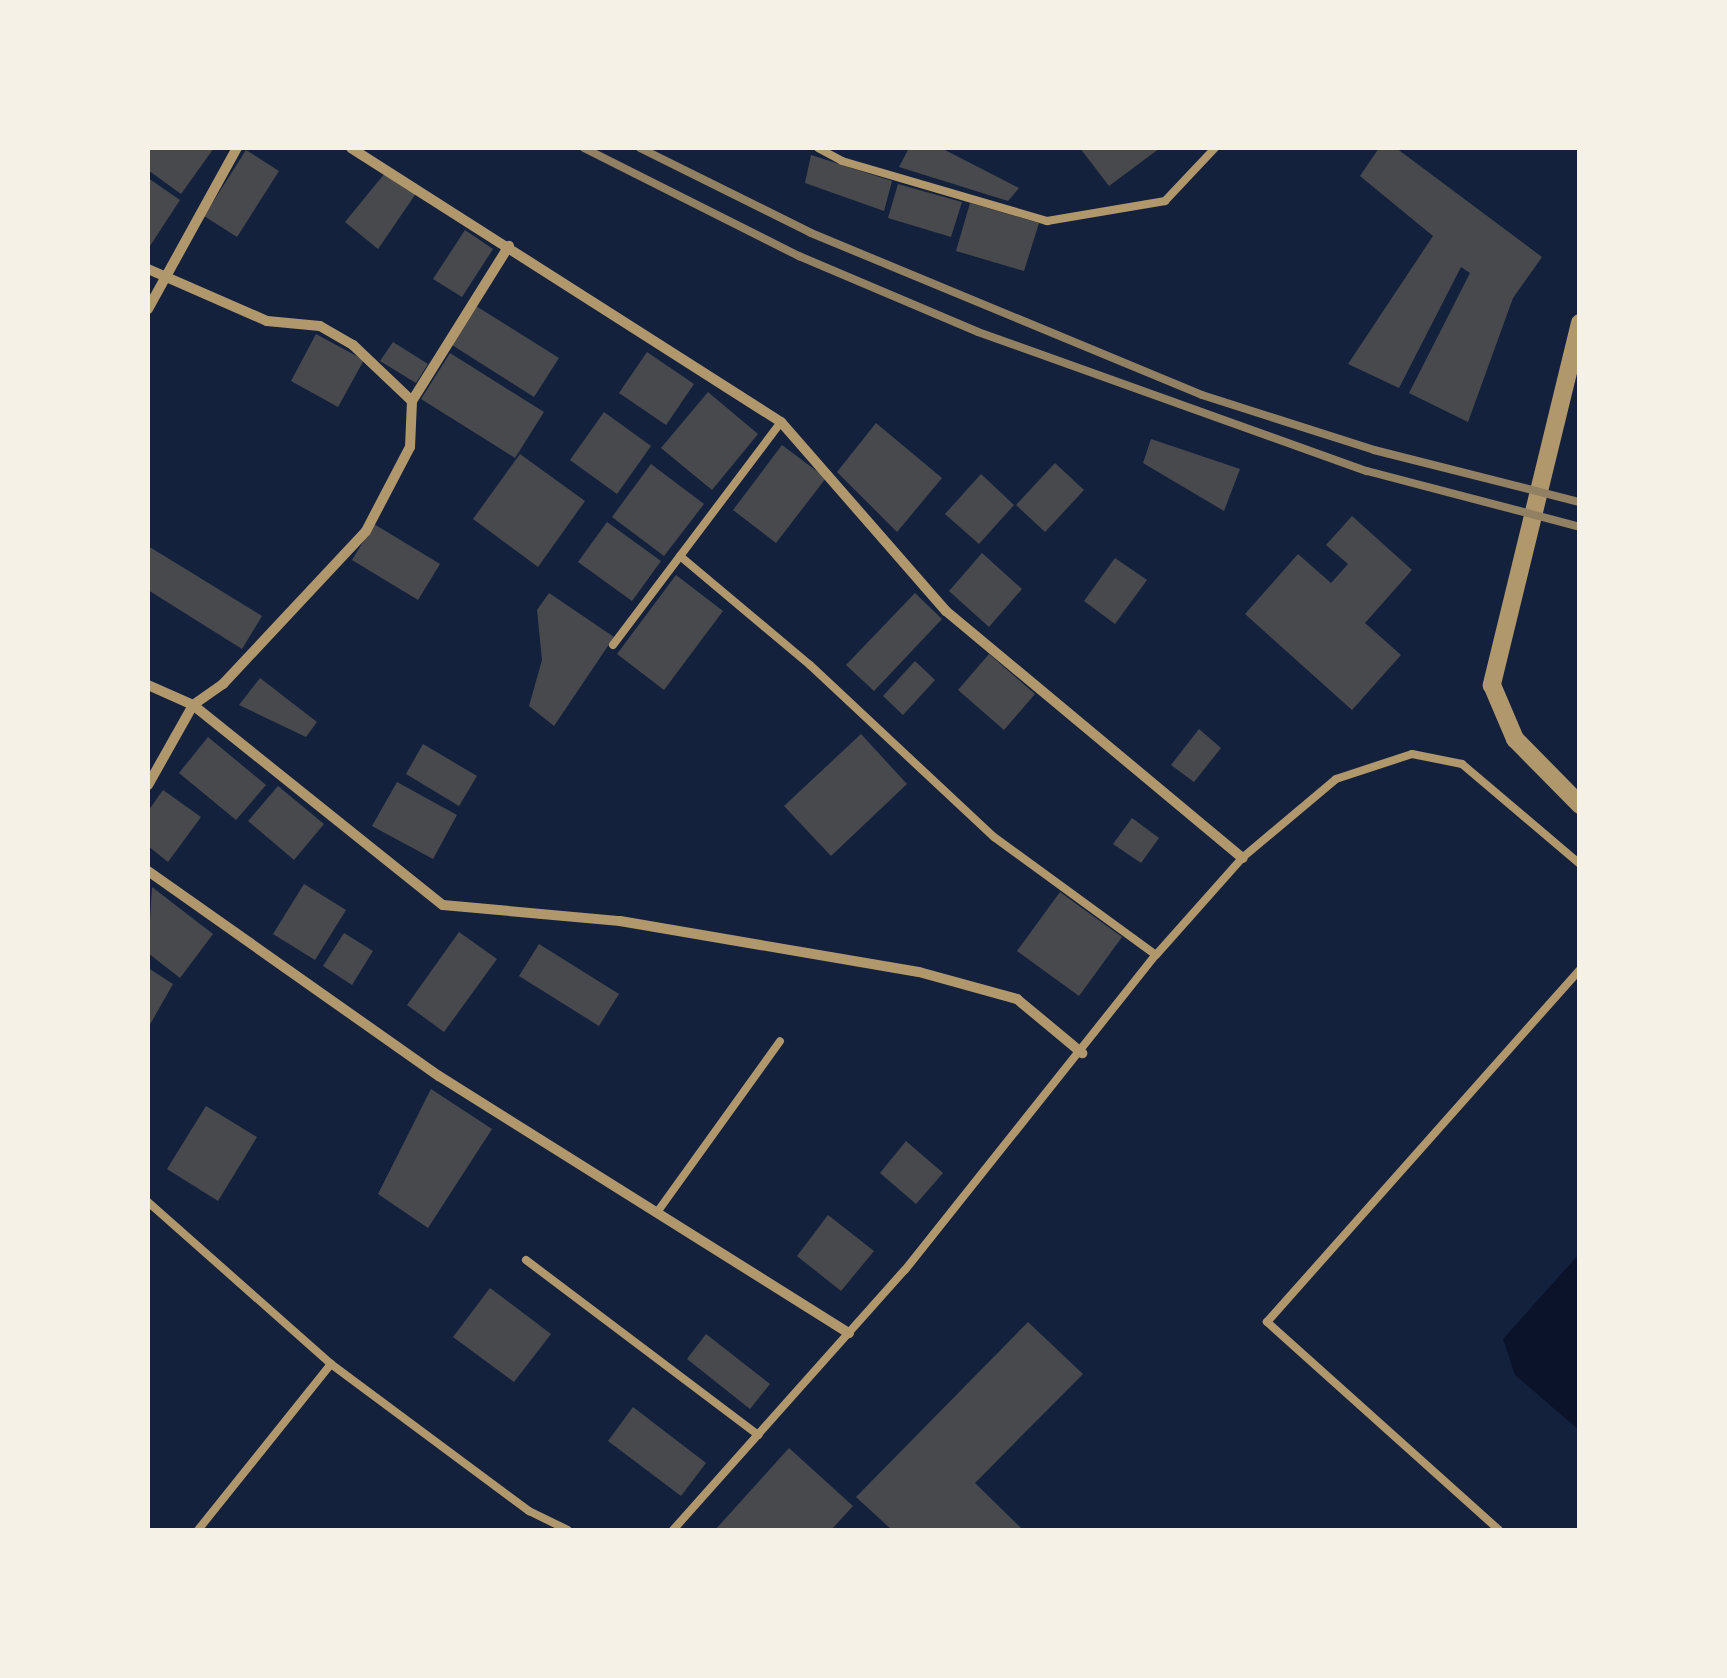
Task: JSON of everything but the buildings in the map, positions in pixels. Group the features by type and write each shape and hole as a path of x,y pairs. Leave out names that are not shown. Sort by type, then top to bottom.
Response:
{"street":[{"path":"148,309 237,148"},
{"path":"351,148 781,422 946,611 1242,858"},
{"path":"148,785 193,705 222,684 366,531 410,447 412,402 509,246"},
{"path":"148,269 266,322 320,326 353,345 412,402"},
{"path":"1580,323 1492,684 1515,739 1580,805"},
{"path":"148,685 193,705 444,904 620,921 919,972 1017,999 1082,1053"},
{"path":"148,871 439,1076 849,1333"}],"lane":[{"path":"818,148 842,161 1047,221 1165,202 1214,148"},
{"path":"613,645 781,422"},
{"path":"680,556 810,664 994,837 1156,955"},
{"path":"673,1530 849,1333 1082,1053 1156,955 1242,858 1336,779 1412,754 1462,764 1580,864"},
{"path":"1499,1530 1267,1322 1580,970"},
{"path":"658,1211 725,1108 780,1042"},
{"path":"148,1202 331,1364 529,1512 568,1530"},
{"path":"526,1260 758,1435"},
{"path":"198,1530 331,1364"}],"water":[{"path":"1579,1254 1579,1430 1515,1375 1503,1339"}],"railway":[{"path":"584,148 799,256 978,332 1367,471 1580,527"},
{"path":"640,148 811,233 1202,395 1374,450 1580,502"}]}
